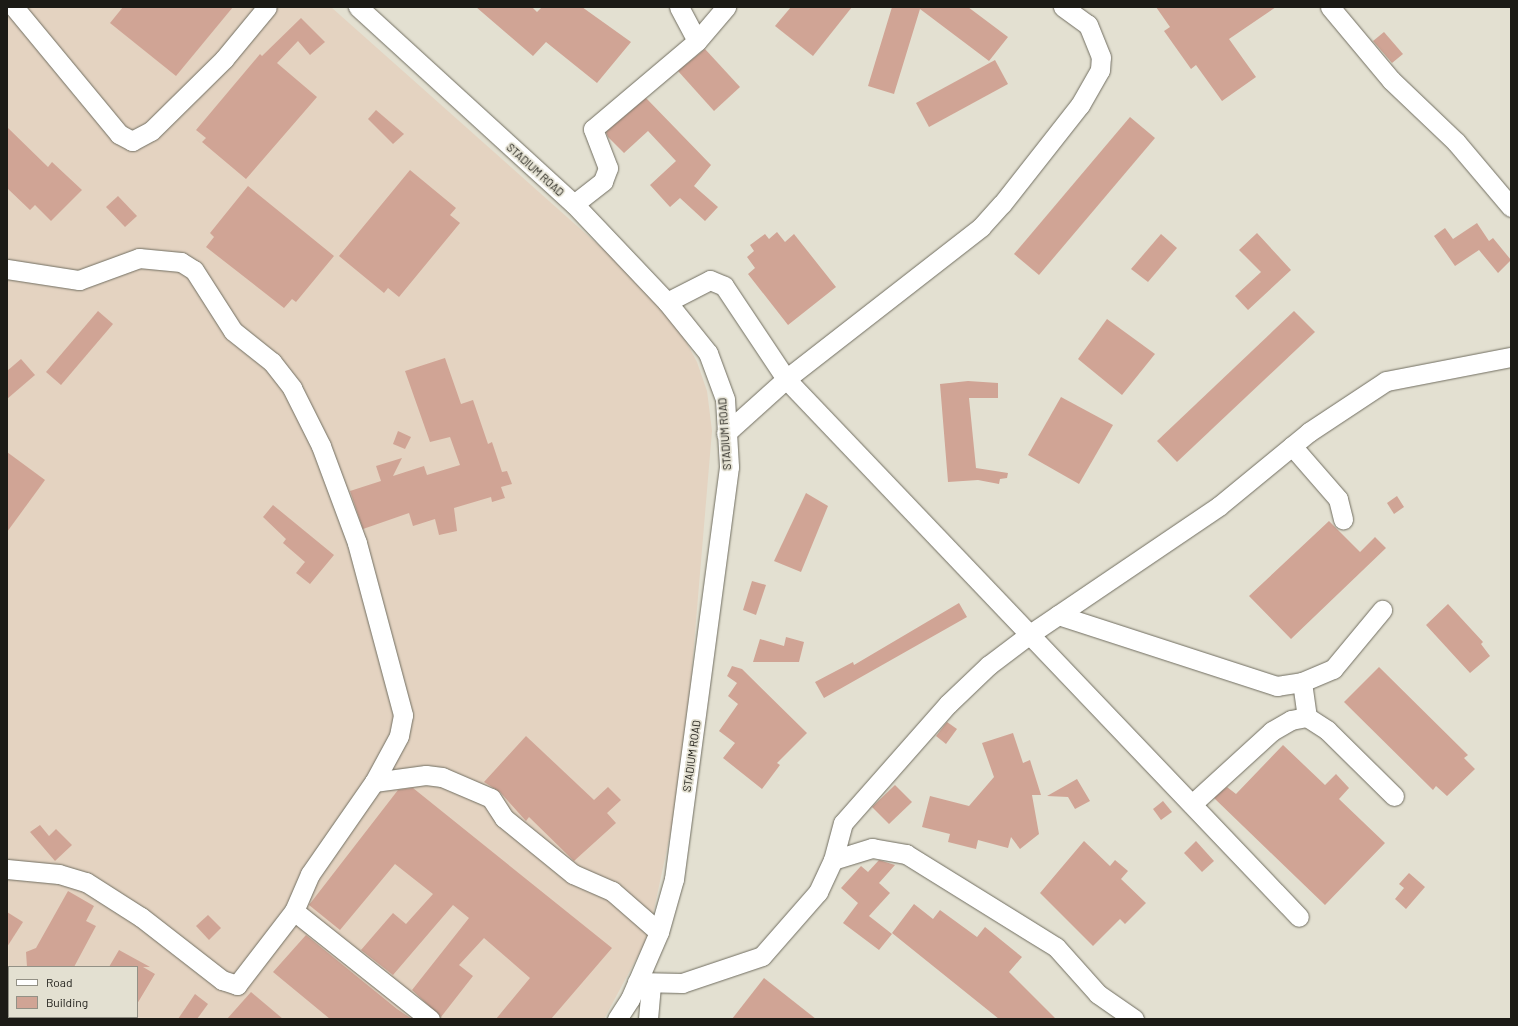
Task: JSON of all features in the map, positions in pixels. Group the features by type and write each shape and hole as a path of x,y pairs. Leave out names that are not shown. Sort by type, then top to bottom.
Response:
{"street":[{"path":"14,7 119,134 132,141 151,131 224,59 267,7"},
{"name":"STADIUM ROAD","path":"358,7 574,204 667,302 708,353 725,400 729,467 719,556 674,879 644,983 617,1019"},
{"path":"679,7 697,41"},
{"path":"574,204 603,181 608,168 592,129 697,41 726,7"},
{"path":"1330,7 1391,80 1456,142 1511,208"},
{"path":"726,433 786,379 981,227 1080,105 1100,70 1101,58 1088,25 1069,8"},
{"path":"7,269 79,280 139,258 181,262 194,270 233,331 272,362 292,388 321,446 357,543 403,715 399,736 374,782 310,874 294,912 237,985 222,980 141,917 86,882 59,874 7,869"},
{"path":"667,302 708,281 720,284 786,379 1299,917"},
{"path":"648,1019 644,983 682,983 762,956 818,892 834,860 843,823 862,799 948,704 989,665 1030,634 1219,506 1292,446 1386,381 1511,357"},
{"path":"1292,446 1338,499 1343,519"},
{"path":"1058,615 1276,686 1302,682 1333,669 1382,610"},
{"path":"1302,682 1307,717"},
{"path":"1192,804 1272,731 1291,720 1307,717 1327,730 1394,796"},
{"path":"374,782 426,775 442,777 491,798 504,818 573,874 612,890 659,932"},
{"path":"834,860 872,848 906,854 1056,947 1098,994 1134,1019"},
{"path":"294,912 430,1019"}],"shaded area":[{"path":"7,7 331,7 667,306 697,362 707,391 712,431 683,775 648,937 604,1019 7,1019"}],"building":[{"path":"123,7 233,7 176,76 110,23"},
{"path":"476,7 532,7 537,12 542,7 582,7 631,42 597,83 546,42 533,56"},
{"path":"791,7 852,7 813,56 775,26"},
{"path":"892,7 968,7 1008,37 989,61 920,9 894,94 868,86"},
{"path":"1156,7 1276,7 1229,39 1256,77 1222,101 1196,65 1191,69 1164,31 1170,27"},
{"path":"301,18 325,42 310,55 298,41 277,63 317,97 246,179 202,142 206,138 196,130 260,54 262,56"},
{"path":"1384,32 1403,54 1392,63 1373,41"},
{"path":"705,49 740,87 714,111 678,71"},
{"path":"995,60 1008,84 929,127 916,103"},
{"path":"646,98 711,165 694,186 718,207 705,221 680,198 670,207 650,185 676,161 648,131 624,153 608,137 606,132"},
{"path":"376,110 404,134 393,144 368,119"},
{"path":"1130,117 1155,138 1039,275 1014,254"},
{"path":"7,127 48,167 52,162 82,190 51,221 35,205 30,210 7,188"},
{"path":"410,170 456,208 450,215 460,223 399,297 388,288 384,293 339,256"},
{"path":"248,186 334,256 296,302 292,299 284,308 206,247 214,237 210,233"},
{"path":"118,196 137,216 125,227 106,207"},
{"path":"1477,223 1489,241 1493,238 1511,260 1498,273 1479,250 1455,266 1434,236 1445,228 1453,239"},
{"path":"777,232 785,242 794,234 836,287 788,325 748,274 755,268 747,257 754,251 750,245 765,234 769,239"},
{"path":"1257,233 1291,270 1248,310 1235,296 1261,272 1239,250"},
{"path":"1161,234 1177,248 1148,282 1131,269"},
{"path":"98,311 113,324 61,385 46,372"},
{"path":"1294,311 1315,332 1177,462 1157,441"},
{"path":"1107,319 1155,354 1122,395 1078,359"},
{"path":"445,358 461,404 473,400 488,444 492,442 502,472 507,471 512,484 501,487 505,498 492,502 491,497 454,508 457,531 439,535 435,519 413,526 409,513 363,529 350,491 381,481 376,466 402,458 393,476 424,466 427,475 460,465 450,437 430,442 405,371"},
{"path":"21,359 35,375 7,399 7,371"},
{"path":"968,381 998,383 998,398 969,398 976,468 1008,473 1007,478 1000,479 999,484 978,480 948,482 940,384"},
{"path":"1061,397 1113,425 1079,484 1028,455"},
{"path":"398,431 411,437 405,449 393,444"},
{"path":"7,452 45,480 7,532"},
{"path":"806,493 828,506 801,572 774,561"},
{"path":"1397,496 1404,507 1394,514 1387,503"},
{"path":"273,505 334,555 310,584 296,573 305,562 283,543 286,539 263,517"},
{"path":"1329,521 1360,552 1375,537 1386,548 1291,639 1249,596"},
{"path":"752,581 766,585 756,615 743,610"},
{"path":"959,603 967,617 824,698 815,682 853,662 854,665"},
{"path":"1448,604 1483,642 1481,644 1490,656 1470,673 1426,625"},
{"path":"786,637 804,642 799,662 753,662 760,639 784,646"},
{"path":"732,666 742,669 807,733 777,763 780,765 762,789 723,758 735,743 719,731 738,704 728,696 737,683 727,676"},
{"path":"1379,667 1468,755 1464,758 1475,769 1447,796 1436,786 1433,790 1344,702"},
{"path":"947,722 957,729 946,744 936,736"},
{"path":"1013,733 1023,763 1030,760 1041,795 1032,795 1039,834 1020,849 1011,837 1008,848 978,840 976,849 948,842 950,834 922,827 930,796 969,806 994,777 982,743"},
{"path":"526,736 594,800 608,787 621,800 607,813 616,823 574,861 529,817 526,821 500,792 484,782"},
{"path":"1283,745 1325,785 1336,774 1349,788 1339,799 1385,843 1325,905 1214,798 1227,787 1236,794"},
{"path":"1077,779 1090,801 1075,809 1068,797 1047,796"},
{"path":"895,785 912,802 889,824 872,807"},
{"path":"413,788 612,948 551,1019 496,1019 530,978 484,938 459,965 473,976 441,1017 412,990 469,918 453,905 393,975 361,950 393,913 406,924 433,894 395,864 340,930 309,905 398,790"},
{"path":"1163,801 1172,812 1161,820 1153,809"},
{"path":"40,825 49,836 56,829 72,845 55,861 30,832"},
{"path":"1084,841 1110,866 1115,860 1128,871 1121,879 1146,903 1125,924 1120,919 1093,946 1040,893"},
{"path":"1196,841 1214,861 1202,872 1184,853"},
{"path":"879,860 895,865 879,883 890,893 869,916 892,934 879,950 843,923 858,903 841,888 861,866 868,872"},
{"path":"1409,873 1425,887 1406,909 1395,899 1404,888 1399,884"},
{"path":"68,891 94,906 86,921 96,926 75,966 27,966 26,952 36,948"},
{"path":"914,904 933,919 940,910 977,937 985,927 1022,957 1009,972 1056,1019 999,1019 892,933"},
{"path":"7,912 23,922 7,947"},
{"path":"208,915 221,928 209,940 196,926"},
{"path":"306,935 397,1009 412,1019 330,1019 273,972"},
{"path":"119,950 150,967 143,967 155,974 138,1002 138,966 110,966"},
{"path":"764,978 816,1019 732,1019"},
{"path":"251,992 283,1019 227,1019"},
{"path":"195,994 208,1004 197,1019 178,1019"}]}
